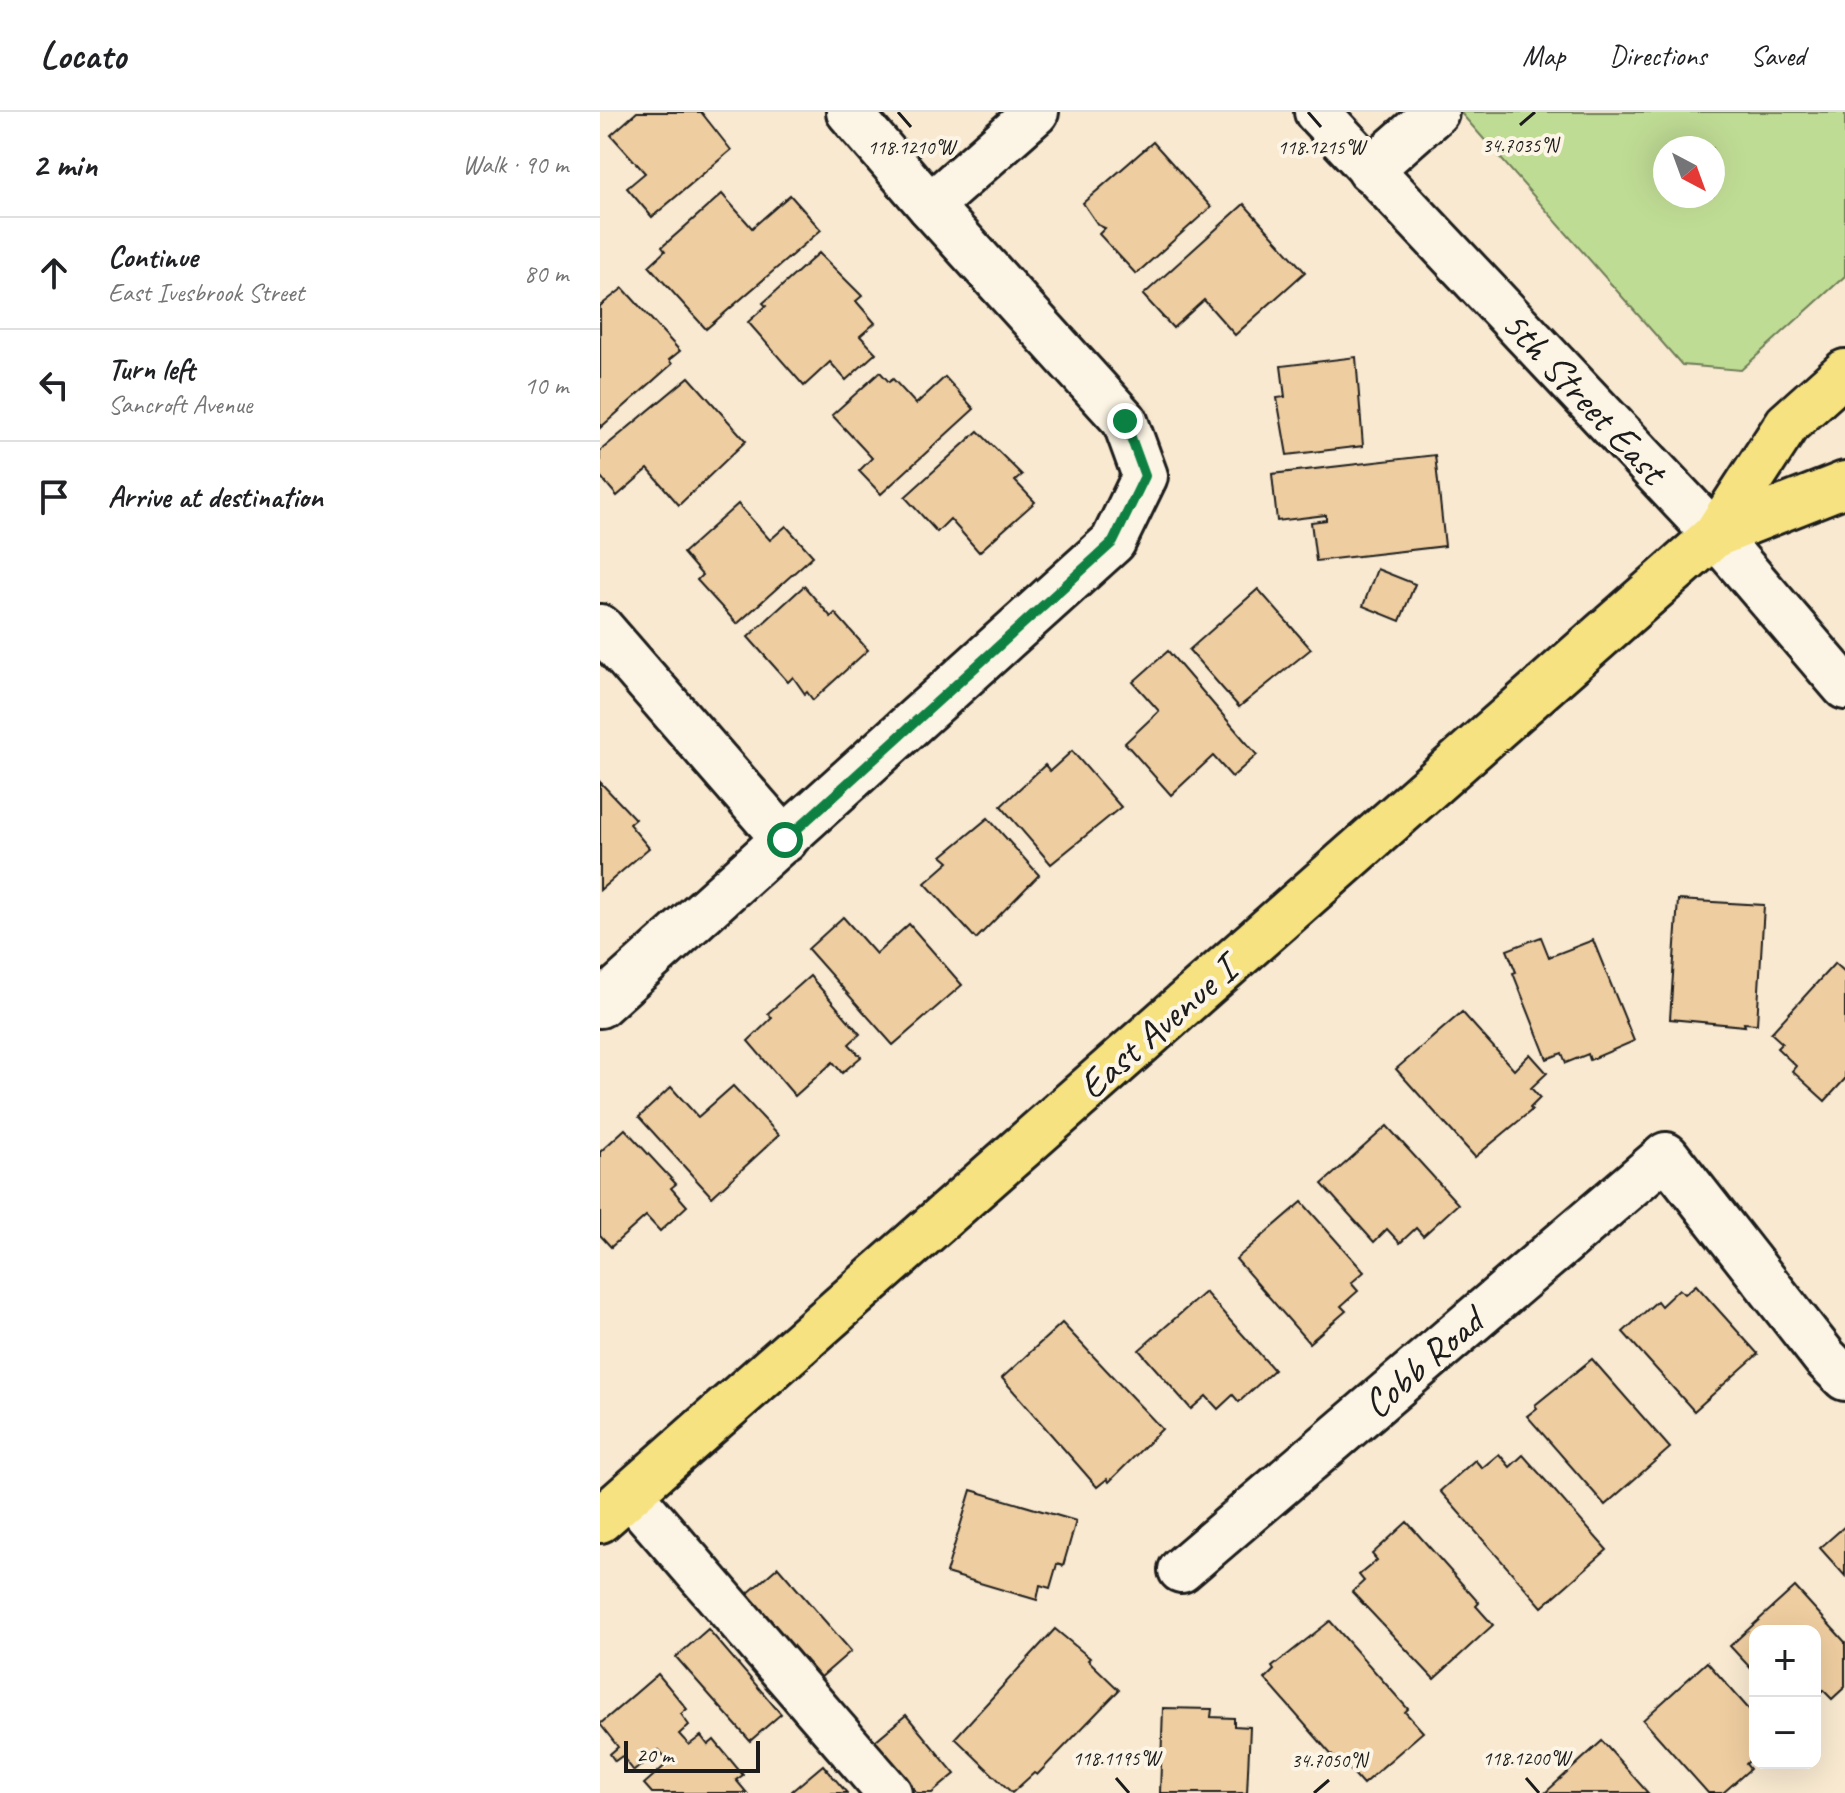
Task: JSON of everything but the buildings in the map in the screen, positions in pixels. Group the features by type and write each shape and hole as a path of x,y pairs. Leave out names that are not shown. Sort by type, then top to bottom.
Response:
{"main road":[{"name":"East Avenue I","path":"615,1507 1715,535 1787,424 1845,372"},
{"name":"East Avenue I","path":"1715,535 1845,484"}],"street":[{"path":"600,1005 1113,542 1145,476 1125,421 849,112"},
{"path":"930,206 1036,112"},
{"name":"5th Street East","path":"1317,112 1715,535 1845,687"},
{"path":"1370,170 1436,112"},
{"path":"600,627 785,840"},
{"name":"Cobb Road","path":"1181,1570 1666,1155 1838,1360"},
{"path":"615,1507 889,1793"}],"green space":[{"path":"1460,112 1845,112 1845,276 1741,370 1682,365"}],"route":[{"path":"785,840 1113,542 1145,476 1125,421"}]}
